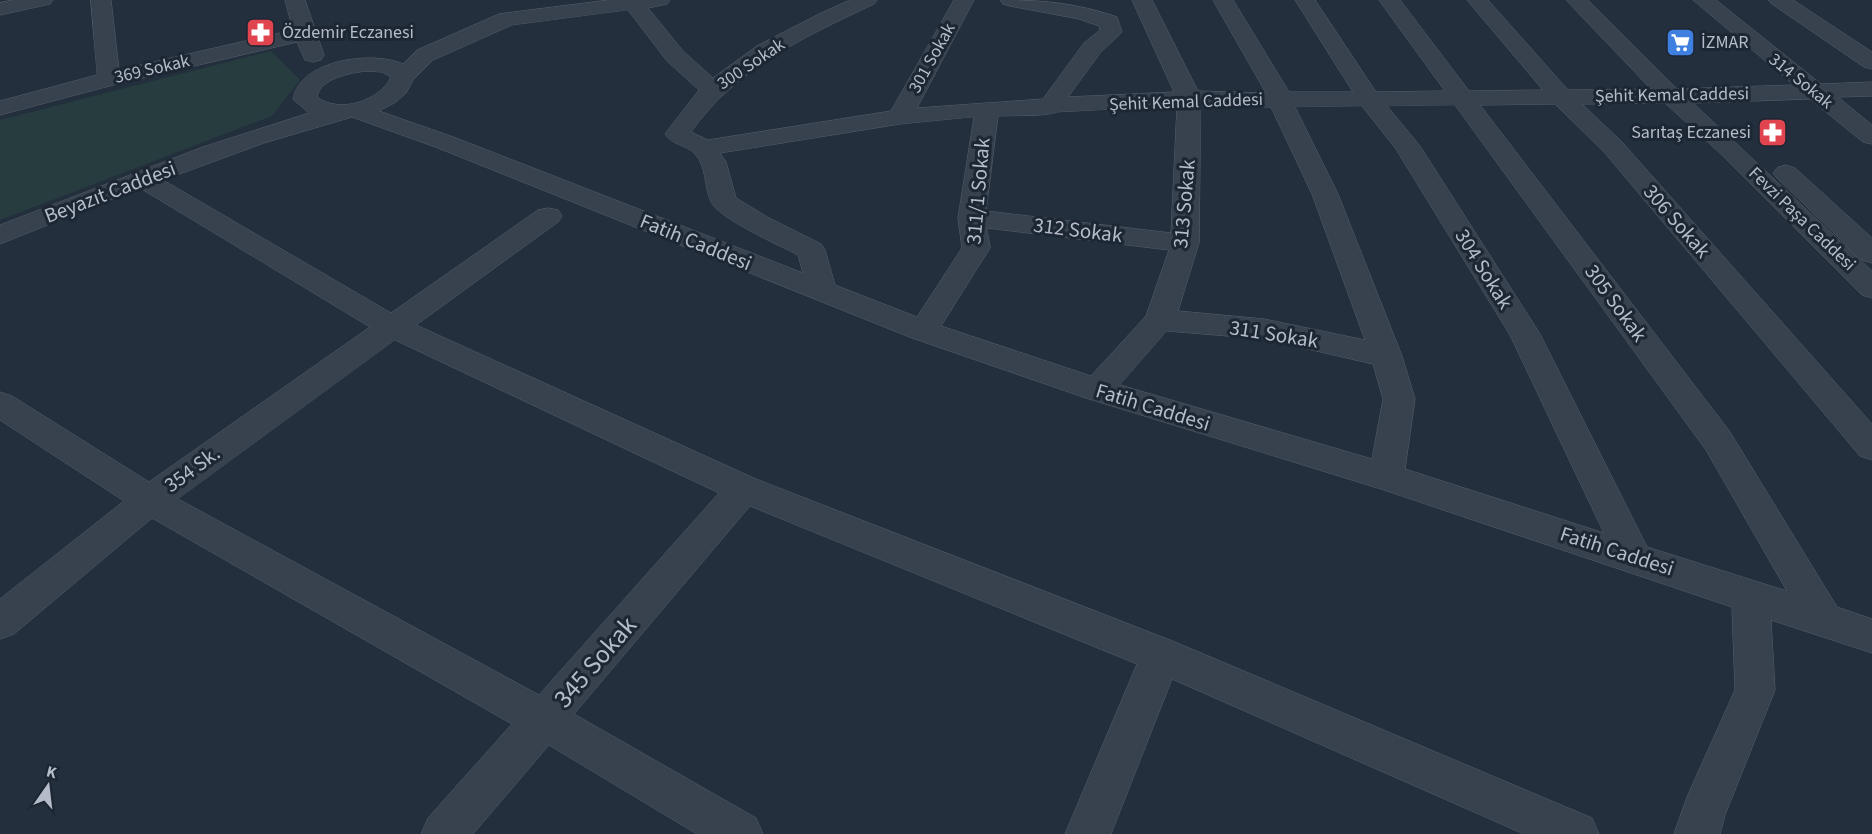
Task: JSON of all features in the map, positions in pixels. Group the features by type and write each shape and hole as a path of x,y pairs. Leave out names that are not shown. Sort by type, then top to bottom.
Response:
{"street":[{"path":"0,9 43,0"},
{"path":"101,0 109,79"},
{"path":"366,64 563,0"},
{"path":"399,85 425,55 507,19 635,5 660,0"},
{"name":"300 Sokak","path":"704,148 677,134 713,90 828,8 867,0"},
{"name":"301 Sokak","path":"900,117 964,0"},
{"path":"1010,0 1083,13 1109,22 1111,32 1092,48 1048,108"},
{"path":"1142,0 1189,98"},
{"path":"1223,0 1276,87 1279,98 1326,194 1386,356 1399,399 1386,477"},
{"name":"304 Sokak","path":"1305,0 1369,99 1407,146 1525,334 1633,556"},
{"name":"305 Sokak","path":"1389,0 1718,441 1823,619"},
{"name":"306 Sokak","path":"1476,0 1560,96 1613,147 1872,447"},
{"name":"Fevzi Paşa Caddesi","path":"1576,0 1670,95 1731,150 1872,288"},
{"name":"Fevzi Paşa Caddesi","path":"1600,0 1872,254"},
{"name":"314 Sokak","path":"1703,0 1812,91 1872,137"},
{"path":"1779,0 1872,62"},
{"path":"635,5 675,56 713,90"},
{"name":"369 Sokak","path":"0,108 109,79 301,18"},
{"name":"Fatih Caddesi","path":"301,18 323,78"},
{"name":"Fatih Caddesi","path":"447,143 399,85 399,71 390,66 366,64 323,78 305,99 310,105 321,110 348,111 447,143 923,331 1097,390 1386,477 1633,556 1872,636"},
{"path":"220,150 280,121 297,107 323,78"},
{"name":"Fatih Caddesi","path":"348,111 377,103 399,85"},
{"name":"Şehit Kemal Caddesi","path":"704,148 900,117 987,109 1048,108 1189,98 1233,100 1701,96 1872,89"},
{"name":"313 Sokak","path":"1097,390 1160,320 1185,243 1189,98"},
{"name":"311/1 Sokak","path":"923,331 976,248 972,218 987,109"},
{"path":"220,150 302,122 348,111"},
{"path":"704,148 713,162 724,202 759,224 811,250 822,292"},
{"name":"Beyazıt Caddesi","path":"0,235 220,150"},
{"path":"143,179 391,326 744,489 1161,655 1576,834"},
{"name":"354 Sk.","path":"0,622 150,500 548,216"},
{"name":"312 Sokak","path":"972,218 1185,243"},
{"name":"311 Sokak","path":"1160,320 1264,329 1386,356"},
{"path":"0,404 150,500 545,720 740,834"},
{"name":"345 Sokak","path":"444,834 744,489"},
{"path":"1697,834 1702,813 1732,749 1755,690 1751,596"},
{"path":"1088,834 1161,655"}],"green space":[{"path":"271,51 300,80 272,116 0,220 0,120"}],"place":[{"name":"Özdemir Eczanesi","path":"261,32"},
{"name":"İZMAR","path":"1680,42"},
{"name":"Sarıtaş Eczanesi","path":"1772,132"}]}
